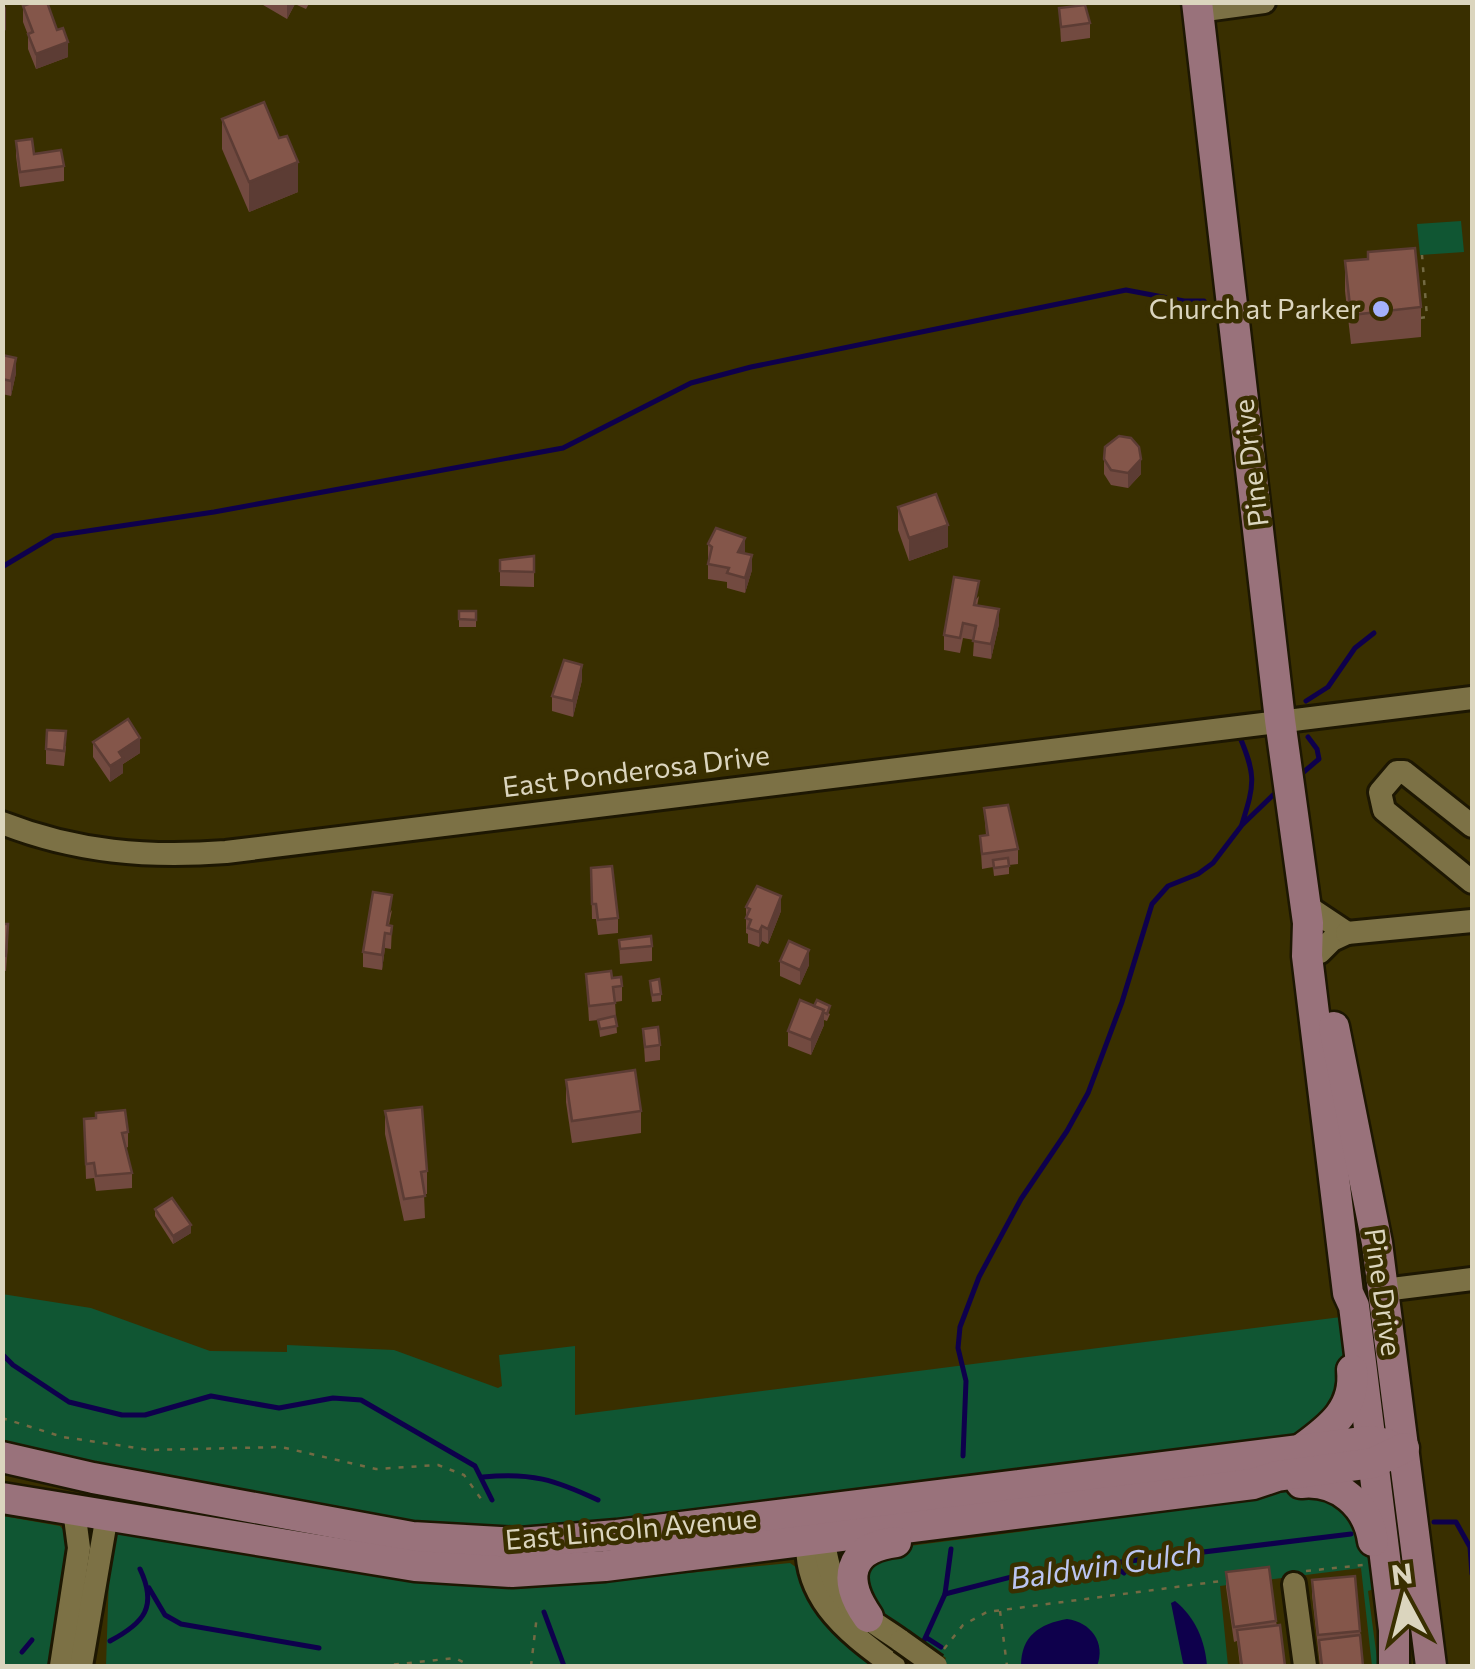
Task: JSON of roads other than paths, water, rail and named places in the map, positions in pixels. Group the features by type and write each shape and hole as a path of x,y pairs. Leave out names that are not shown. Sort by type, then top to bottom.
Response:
{"main road":[{"name":"Pine Drive","path":"1197,6 1306,914 1307,956 1394,1630 1393,1659"},
{"name":"Pine Drive","path":"1306,914 1320,952 1384,1290 1432,1666"},
{"path":"1303,1448 1341,1416 1352,1396 1345,1307 1348,1292"},
{"name":"East Lincoln Avenue","path":"2,1498 395,1564 478,1571 605,1566 814,1530 1026,1484 1303,1448 1372,1452"},
{"name":"East Lincoln Avenue","path":"2,1456 316,1521 444,1540 572,1540 982,1518 1252,1484 1372,1452 1404,1448"},
{"path":"1252,1484 1322,1482 1345,1494 1362,1511 1370,1525 1384,1632 1393,1659"},
{"path":"868,1617 857,1602 852,1581 854,1568 865,1552 880,1544 967,1534 982,1518"}],"street":[{"path":"1197,6 1264,2"},
{"name":"East Ponderosa Drive","path":"2,822 54,841 117,853 168,856 226,852 1472,698"},
{"path":"1472,826 1404,772 1398,772 1380,792 1384,810 1472,882"},
{"path":"1306,914 1347,933"},
{"path":"1320,952 1347,933 1472,920"},
{"path":"1384,1290 1472,1279"},
{"path":"61,1666 79,1548 74,1510"},
{"path":"82,1666 107,1515"},
{"path":"814,1530 840,1596 850,1607 938,1660"},
{"path":"814,1530 815,1583 828,1610 845,1630 890,1664"},
{"path":"1299,1578 1305,1666"}],"waterway":[{"path":"2,567 54,536 214,512 563,448 691,383 751,367 1126,290 1204,301"},
{"path":"1306,701 1328,687 1355,648 1374,633"},
{"path":"1239,735 1252,779 1242,824"},
{"path":"1299,776 1319,759 1308,737"},
{"path":"963,1456 966,1381 958,1348 960,1327 979,1277 1021,1199 1088,1093 1122,1002 1152,904 1168,886 1213,863 1242,825 1273,795"},
{"name":"Baldwin Gulch","path":"2,1354 69,1402 122,1415 145,1415 211,1396 279,1408 333,1398 361,1400 475,1466 492,1500"},
{"path":"483,1477 542,1479 598,1500"},
{"name":"Baldwin Gulch","path":"1434,1522 1456,1522 1470,1547 1472,1574"},
{"name":"Baldwin Gulch","path":"945,1594 1023,1574 1351,1534"},
{"name":"Baldwin Gulch","path":"922,1645 945,1594 951,1549"},
{"path":"1110,1564 1124,1573"},
{"path":"110,1641 132,1627 144,1612 148,1594 140,1569"},
{"path":"149,1588 165,1615 181,1624 319,1648"},
{"name":"Baldwin Gulch","path":"544,1612 564,1666"},
{"path":"927,1638 941,1647"},
{"path":"22,1652 32,1640"}],"place":[{"name":"Church at Parker","path":"1381,309"}]}
